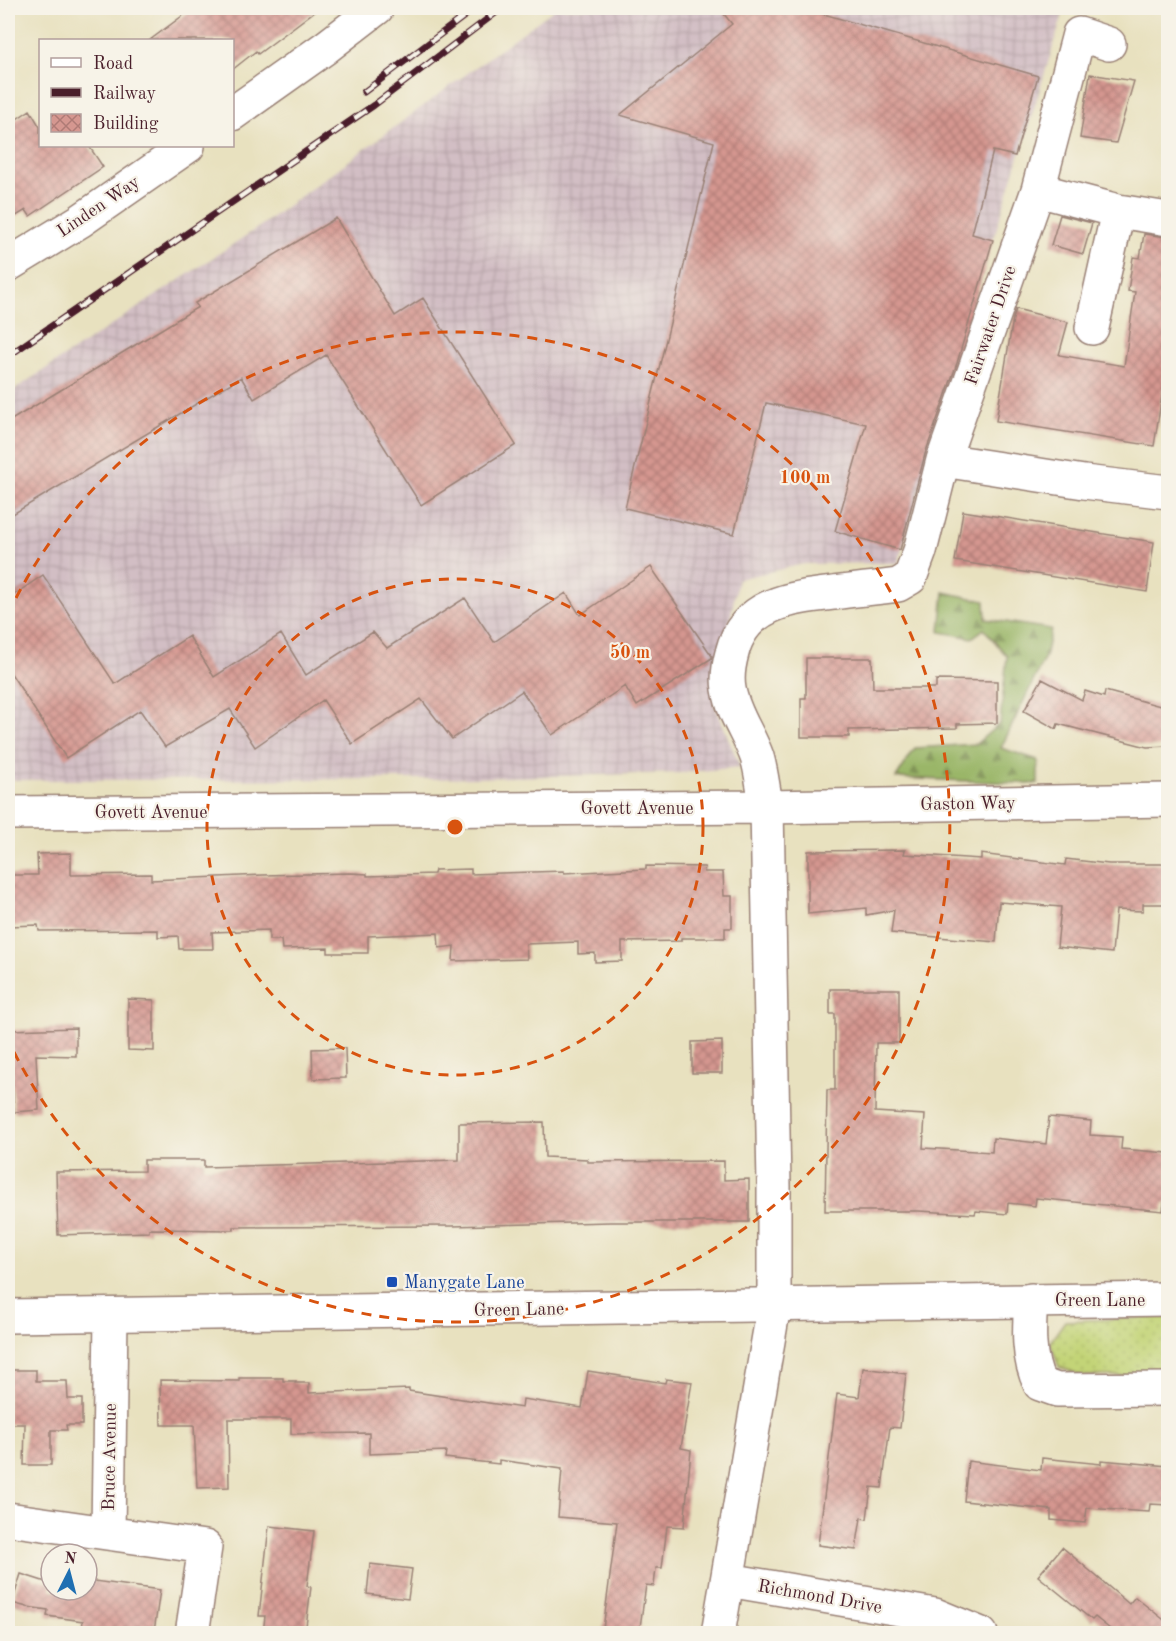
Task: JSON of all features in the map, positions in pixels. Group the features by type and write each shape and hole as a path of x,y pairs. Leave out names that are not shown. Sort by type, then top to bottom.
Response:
{"street":[{"path":"234,113 377,8"},
{"name":"Fairwater Drive","path":"767,807 757,757 735,710 728,688 729,665 735,642 747,622 762,610 779,603 796,597 898,585 910,578 920,550 943,460 1038,190 1079,34 1109,44"},
{"name":"Linden Way","path":"8,265 80,221 187,147"},
{"path":"1038,190 1118,211 1168,219"},
{"path":"1092,328 1118,211"},
{"path":"943,460 1084,482 1168,492"},
{"name":"Gaston Way","path":"767,807 1168,800"},
{"path":"718,1634 774,1306 774,1174 767,807"},
{"name":"Govett Avenue","path":"8,813 767,807"},
{"name":"Green Lane","path":"8,1316 1168,1299"},
{"name":"Green Lane","path":"1031,1300 1030,1352 1033,1371 1040,1383 1057,1390 1168,1389"},
{"name":"Bruce Avenue","path":"8,1519 108,1533 111,1315"},
{"path":"108,1533 205,1547 192,1634"},
{"name":"Richmond Drive","path":"728,1580 935,1615 981,1634"}],"shaded area":[{"path":"556,8 1065,8 993,240 898,563 804,564 738,579 714,703 740,767 681,773 433,779 8,780 8,394 259,227"}],"green space":[{"path":"944,592 985,601 986,619 1051,629 1045,657 1001,748 1038,760 1038,784 896,778 915,748 976,744 1000,723 1007,656 984,629 972,638 940,632"},
{"path":"1168,1317 1168,1376 1083,1376 1059,1367 1050,1342 1065,1321"}],"building":[{"path":"193,8 319,8 258,54 256,51 234,68 234,39 151,39"},
{"path":"719,8 803,8 1038,76 1015,156 993,151 972,234 993,240 957,363 925,454 900,550 835,531 866,424 766,403 734,534 625,508 714,142 620,115 732,24"},
{"path":"1090,74 1134,81 1116,143 1080,138"},
{"path":"30,110 39,125 39,147 90,147 103,167 30,216 26,210 8,221 8,125"},
{"path":"1060,215 1092,223 1083,254 1051,245"},
{"path":"336,218 395,316 423,298 516,445 421,505 326,355 254,399 241,377 8,517 8,422 198,307 195,303"},
{"path":"1144,234 1168,237 1168,390 1163,389 1154,446 996,421 1016,309 1068,322 1059,355 1124,366 1135,292 1128,291 1133,257 1140,258"},
{"path":"963,511 1154,542 1147,592 955,561"},
{"path":"651,567 712,658 637,706 625,686 552,735 522,691 452,739 421,699 352,744 323,700 255,747 230,709 165,747 140,710 66,758 8,669 8,599 43,575 115,684 189,636 214,677 281,634 306,675 373,632 387,648 465,598 494,642 566,593 580,615"},
{"path":"806,658 872,658 873,688 936,688 936,680 997,681 997,723 957,724 957,728 849,730 849,737 801,737 801,698 806,698"},
{"path":"1042,679 1082,700 1085,691 1104,697 1105,691 1168,708 1168,746 1147,747 1058,724 1056,729 1024,711"},
{"path":"905,850 904,854 981,859 981,854 1065,865 1066,859 1109,864 1168,864 1168,904 1143,904 1143,911 1116,910 1112,953 1057,947 1061,907 999,902 996,942 891,933 894,910 866,915 866,908 808,914 808,851"},
{"path":"71,853 71,875 151,874 151,880 351,873 367,874 367,876 434,874 435,870 471,869 471,874 564,871 564,873 646,869 646,866 705,867 704,872 723,872 724,896 732,896 732,928 725,928 725,938 622,942 622,961 595,962 595,953 578,954 578,942 526,944 527,959 453,961 454,946 439,948 438,933 368,936 368,953 328,953 328,948 282,949 281,940 269,940 269,930 212,932 213,949 179,949 178,936 158,937 158,930 39,931 38,925 8,926 8,875 38,875 37,854"},
{"path":"830,989 899,989 899,1043 876,1043 875,1112 925,1115 923,1148 992,1152 993,1138 1046,1144 1049,1117 1091,1121 1090,1135 1122,1137 1121,1149 1168,1153 1168,1203 1164,1203 1163,1211 1036,1198 1035,1206 1008,1203 1007,1214 976,1211 975,1214 918,1211 825,1211 827,1090 835,1090 835,1014 830,1014"},
{"path":"128,999 154,1000 154,1051 128,1050"},
{"path":"76,1028 76,1056 36,1055 39,1110 14,1112 9,1030"},
{"path":"722,1041 722,1073 692,1073 692,1042"},
{"path":"345,1048 346,1078 313,1079 312,1049"},
{"path":"544,1122 545,1157 587,1159 587,1162 724,1161 724,1180 749,1179 749,1222 234,1227 234,1230 149,1229 149,1232 58,1235 56,1172 144,1171 144,1160 204,1160 204,1167 459,1160 459,1123"},
{"path":"863,1368 906,1374 900,1428 890,1427 882,1488 871,1487 867,1519 861,1518 856,1550 818,1545 837,1394 859,1397"},
{"path":"8,1370 36,1370 36,1381 67,1381 68,1399 82,1399 82,1425 66,1425 67,1430 51,1430 51,1465 24,1465 25,1424 8,1424"},
{"path":"588,1371 665,1383 666,1379 692,1382 681,1448 691,1450 684,1527 667,1526 662,1568 656,1568 654,1586 646,1585 639,1634 603,1629 617,1522 558,1517 562,1469 499,1460 499,1464 445,1458 446,1451 369,1454 369,1433 291,1434 291,1419 228,1419 229,1487 197,1488 194,1425 161,1425 160,1380 239,1381 239,1378 283,1378 283,1381 309,1383 309,1393 409,1389 409,1391 522,1408 523,1399 582,1408"},
{"path":"1042,1458 1101,1464 1101,1460 1168,1466 1168,1505 1150,1504 1149,1512 1087,1508 1085,1523 1051,1520 1051,1510 964,1501 968,1461 1041,1470"},
{"path":"269,1526 314,1531 307,1586 311,1587 305,1634 263,1634 265,1616 259,1616"},
{"path":"1062,1547 1129,1604 1135,1597 1168,1623 1168,1634 1106,1634 1110,1629 1095,1617 1092,1620 1038,1576"},
{"path":"370,1564 412,1569 408,1599 367,1594"},
{"path":"21,1574 39,1580 39,1602 99,1602 99,1582 160,1590 154,1632 141,1631 140,1634 81,1634 83,1621 47,1616 48,1610 12,1603"}],"railway":[{"path":"364,92 475,8"},
{"path":"8,356 374,105 502,8"}],"place":[{"name":"Manygate Lane","path":"392,1282"}]}
